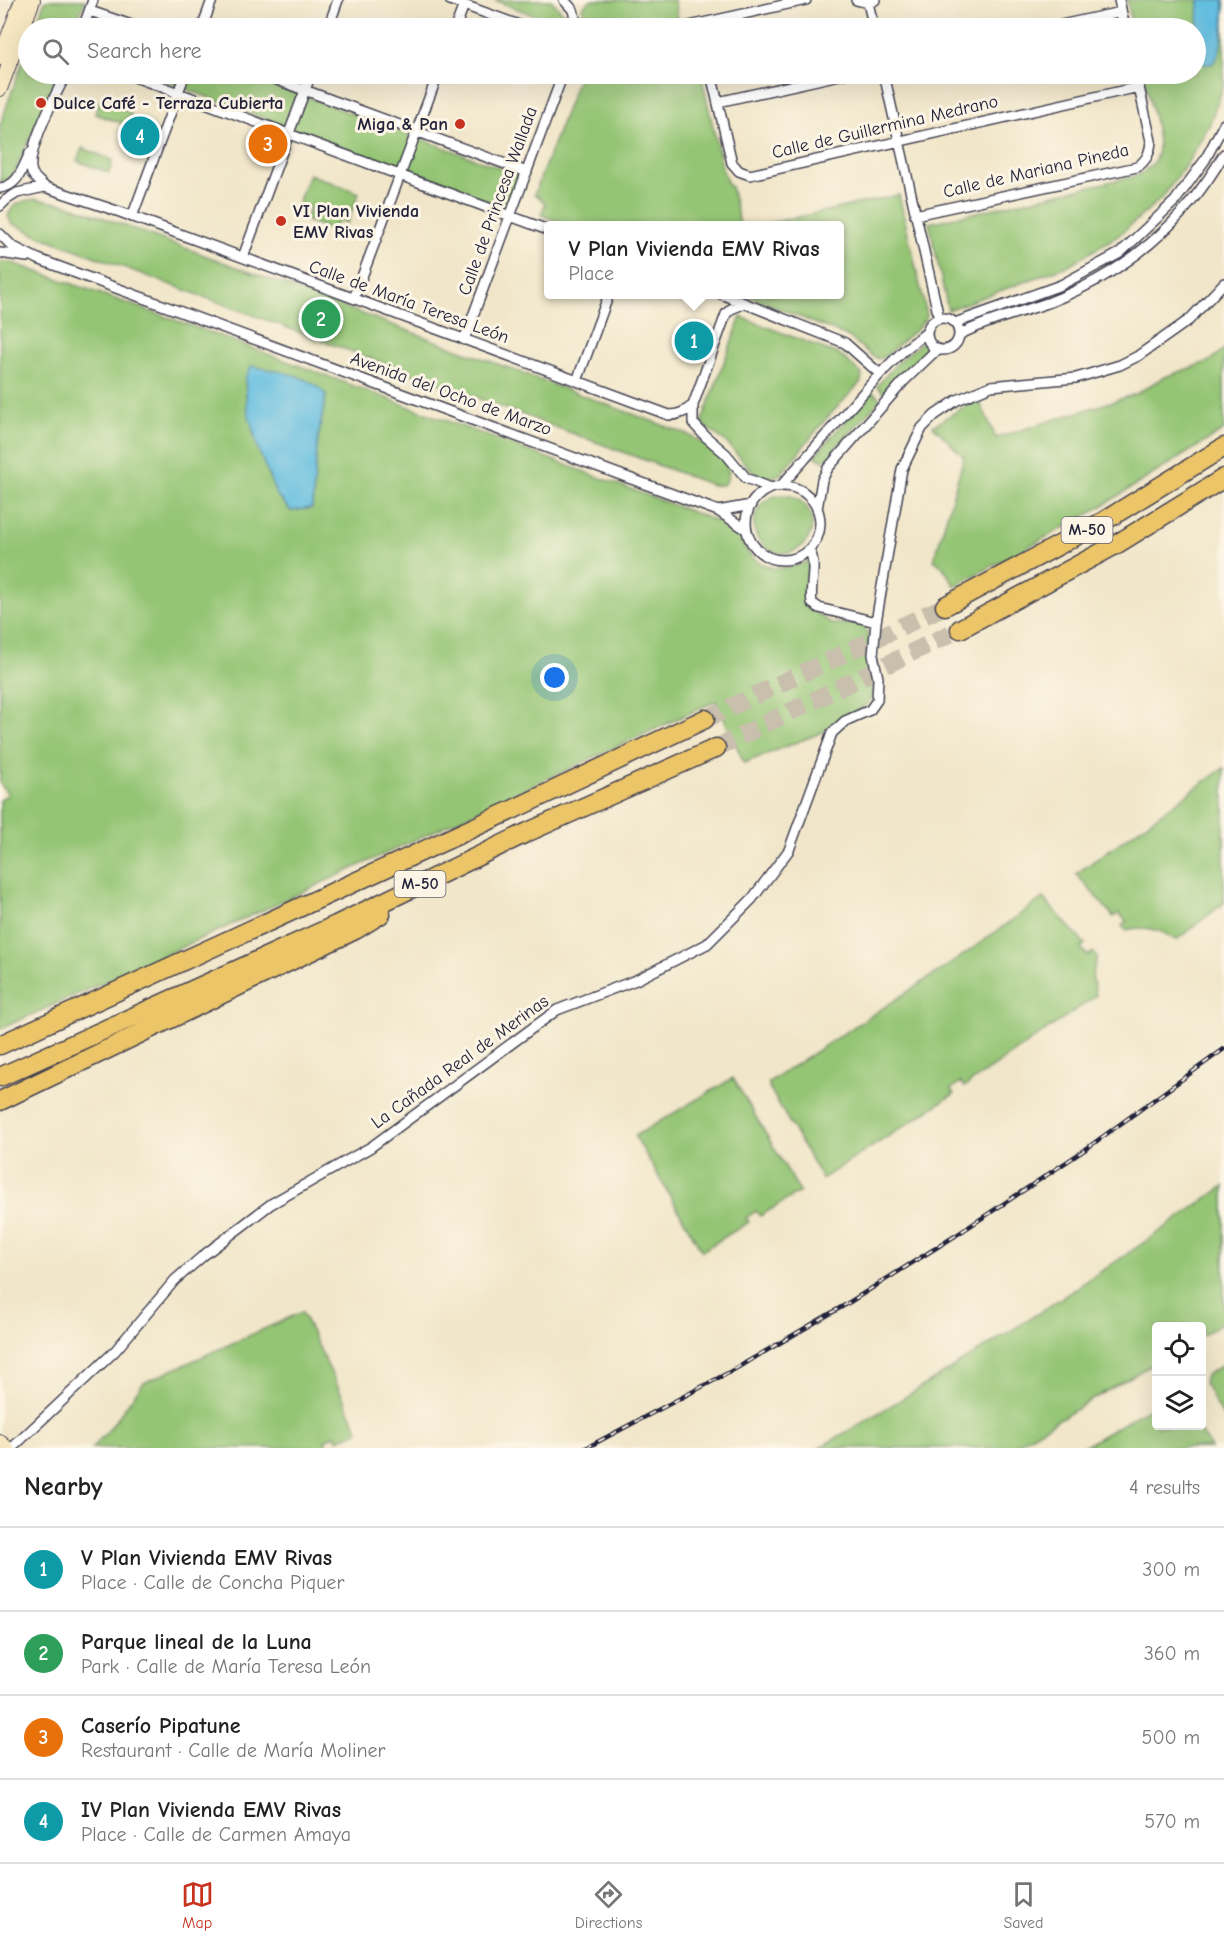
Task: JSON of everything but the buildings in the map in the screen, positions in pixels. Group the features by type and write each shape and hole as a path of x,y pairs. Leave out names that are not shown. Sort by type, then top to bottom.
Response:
{"highway":[{"name":"M-50","path":"945,606 1104,521 1224,447"},
{"name":"M-50","path":"960,628 1117,544 1224,478"},
{"name":"M-50","path":"0,1045 705,719"},
{"name":"M-50","path":"0,1077 336,925 452,869 717,748"},
{"path":"0,1101 355,930 452,869"}],"street":[{"path":"0,58 22,0"},
{"path":"26,18 33,0"},
{"path":"87,18 93,0"},
{"path":"206,18 212,0"},
{"path":"332,18 338,0"},
{"path":"450,0 500,18"},
{"path":"564,0 573,10 575,18"},
{"path":"733,18 806,0"},
{"path":"856,0 871,2 873,18"},
{"path":"1119,0 1122,18"},
{"path":"459,18 464,5"},
{"path":"90,11 111,18"},
{"path":"1093,18 1121,12"},
{"path":"0,89 18,40"},
{"path":"0,188 13,184 19,176 61,84"},
{"path":"155,84 544,228"},
{"path":"132,216 181,84"},
{"path":"288,84 527,172"},
{"path":"243,257 307,84"},
{"path":"354,298 434,84"},
{"name":"Calle de Princesa Wallada","path":"464,340 559,84"},
{"name":"Calle de Guillermina Medrano","path":"714,84 734,168 750,175 1139,87"},
{"path":"718,102 799,84"},
{"path":"886,84 939,318"},
{"name":"Calle de Mariana Pineda","path":"915,215 1137,167 1145,161 1151,150 1138,84"},
{"path":"955,323 1061,285 1120,254 1188,185 1205,160 1224,123"},
{"path":"34,146 31,162 32,173 45,188"},
{"path":"959,335 1066,295 1126,263 1158,238 1186,209 1224,154"},
{"name":"Calle de María Teresa León","path":"0,206 17,193 45,188 132,216 669,415 685,412 693,405"},
{"name":"Avenida del Ocho de Marzo","path":"0,234 12,246 38,259 718,511 747,530"},
{"name":"Avenida del Ocho de Marzo","path":"0,253 38,259"},
{"name":"La Cañada Real de Merinas","path":"12,1448 115,1351 175,1280 271,1204 371,1147 557,1010 636,980 707,944 752,899 789,850 832,733 845,721 870,710 877,700 878,678 873,655 876,622 902,469 921,428 934,415 957,400 991,386 1076,378 1120,365 1138,356 1189,320 1224,283"},
{"path":"577,381 607,299"},
{"path":"724,299 726,314"},
{"path":"732,299 845,343 880,374"},
{"path":"743,304 726,314 693,405 693,423 726,454 747,478 776,487 795,488 808,496 817,509 820,519 819,531 809,550 795,558 778,560 756,549 751,542 747,530 747,516 751,505 757,497 776,487 880,374 903,351 926,333 930,324 939,318 947,319 955,323 959,335 952,348 939,350 930,345 926,333"},
{"path":"817,509 820,487 828,468 904,381 939,350"},
{"path":"718,511 751,505"},
{"path":"809,550 813,556 812,603 819,608 876,622"},
{"path":"0,1442 7,1448"}],"green space":[{"path":"45,0 85,0 79,18 39,18"},
{"path":"494,0 551,0 568,18 541,18"},
{"path":"590,0 674,0 678,18 585,18 582,8"},
{"path":"1127,0 1224,0 1224,84 1209,126 1186,165 1162,198 1118,236 1067,266 948,310 929,223 1139,175 1154,161 1158,147 1145,84 1206,84 1206,18 1131,18"},
{"path":"18,74 18,84 54,84 13,176 1,182 0,125"},
{"path":"173,84 271,84 517,174 519,179 508,206 503,208"},
{"path":"576,84 703,84 723,171 731,187 739,221 557,221 541,215 545,204 534,195"},
{"path":"100,100 131,113 127,125 95,114"},
{"path":"82,148 113,160 109,173 77,161"},
{"path":"309,174 359,193 347,223 338,220 333,231 305,220 310,208 298,203"},
{"path":"899,195 927,316 918,328 879,359 849,337 756,299 844,299 844,221 780,221"},
{"path":"35,199 80,209 689,435 712,449 725,462 728,477 723,485 712,485 42,237 11,223 8,216 15,205"},
{"path":"0,262 10,262 209,332 727,525 752,556 766,566 782,568 809,561 806,583 807,601 812,609 831,624 863,624 868,636 872,693 869,702 859,711 848,715 823,732 744,763 716,701 0,1029 0,800 8,794 0,783","holes":["326,395 318,438 311,508 291,511 276,494"]},
{"path":"741,317 840,355 862,374 861,382 825,420 781,474 769,478 754,473 725,441 704,426 702,421"},
{"path":"923,341 929,350 885,394 877,386 897,363"},
{"path":"1224,349 1224,430 1089,514 955,586 943,567 934,560 964,457 933,426 978,398 996,438 1136,394 1162,378 1210,361"},
{"path":"872,391 881,399 824,461 814,456"},
{"path":"783,495 794,497 807,508 812,524 810,535 799,548 783,553 772,551 759,540 754,524 756,513 767,500"},
{"path":"1224,768 1224,903 1176,940 1152,929 1126,930 1122,926 1127,922 1119,913 1114,917 1076,874"},
{"path":"1043,898 1085,944 1081,948 1088,956 1093,952 1097,957 1092,975 1096,996 964,1087 961,1082 951,1089 954,1094 822,1179 769,1087 769,1082 952,963"},
{"path":"733,1078 800,1192 760,1216 756,1211 746,1218 749,1222 702,1251 635,1136"},
{"path":"1224,1186 1224,1322 1206,1333 1206,1322 1152,1322 1152,1364 1010,1448 819,1448 922,1387 1125,1255"},
{"path":"302,1312 359,1431 338,1440 335,1435 325,1440 327,1445 321,1448 92,1448 108,1431 143,1383"},
{"path":"1224,1364 1224,1418 1206,1386 1206,1375"},
{"path":"1152,1406 1152,1430 1200,1430 1211,1448 1081,1448"}],"water":[{"path":"1199,0 1224,0 1221,46 1219,54 1211,64 1206,64 1206,18 1198,18"},
{"path":"251,366 302,378 311,382 326,395 318,438 312,508 291,511 276,494 258,449 247,408 245,379"}],"tunnel":[{"path":"705,719 945,606"},
{"path":"716,748 960,629"}],"railway":[{"path":"586,1448 728,1373 845,1305 955,1236 1083,1151 1224,1049"}],"place":[{"name":"Dulce Café - Terraza Cubierta","path":"41,103"},
{"name":"Miga & Pan","path":"460,124"},
{"name":"IV Plan Vivienda EMV Rivas","path":"140,136"},
{"name":"Caserío Pipatune","path":"268,144"},
{"name":"VI Plan Vivienda EMV Rivas","path":"281,221"},
{"name":"Parque lineal de la Luna","path":"321,319"},
{"name":"V Plan Vivienda EMV Rivas","path":"694,341"}]}
